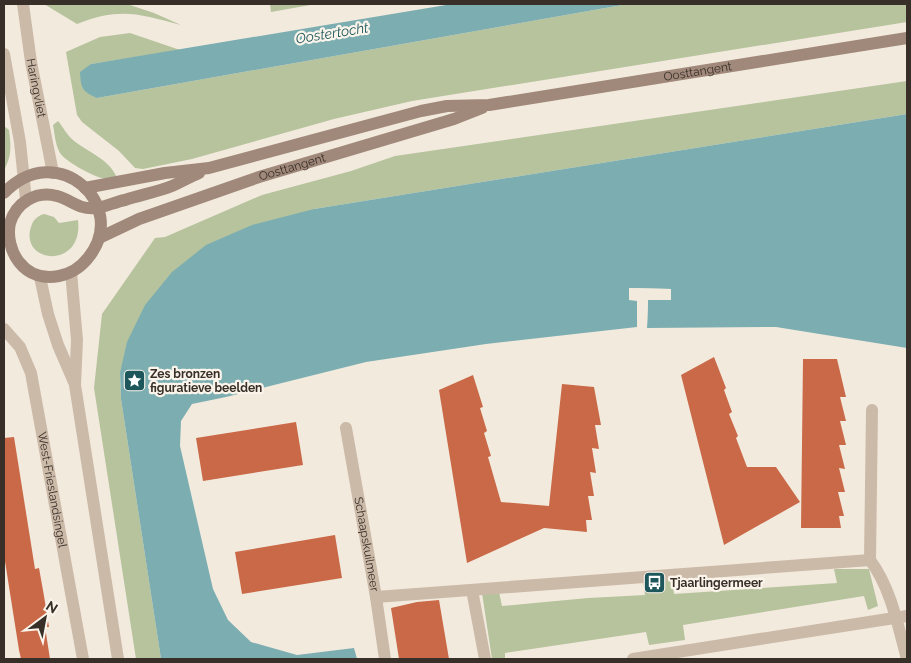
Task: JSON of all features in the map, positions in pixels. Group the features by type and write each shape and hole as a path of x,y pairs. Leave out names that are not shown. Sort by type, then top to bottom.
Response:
{"main road":[{"name":"Oosttangent","path":"85,188 165,173 209,168 421,111 447,106 489,105 907,38"},
{"name":"Oosttangent","path":"99,238 139,219 214,192 268,174 454,120 489,105"},
{"name":"Oosttangent","path":"98,208 170,186 209,168"},
{"path":"4,193 11,186 35,173 53,173 65,175 76,180 93,197 98,208 99,238 93,252 83,264 71,272 56,276 40,277 22,266 15,257 7,237 12,216 18,207 26,200 47,194 58,196 78,206 98,208"}],"street":[{"name":"Haringvliet","path":"23,4 32,70 53,173"},
{"name":"Haringvliet","path":"4,54 20,142 26,200"},
{"path":"71,272 77,340 75,385 118,659"},
{"path":"40,277 48,314 58,345 75,385"},
{"name":"West-Frieslandsingel","path":"4,329 20,347 31,373 83,659"},
{"path":"872,410 870,560 879,572 901,617 907,659"},
{"name":"Schaapskuilmeer","path":"346,428 376,597 384,659"},
{"path":"376,597 870,560"},
{"path":"472,590 485,659"},
{"path":"633,659 901,617"}],"green space":[{"path":"44,4 127,4 181,25 141,15 129,14 105,15 77,24"},
{"path":"270,4 316,4 271,12"},
{"path":"628,4 907,4 907,22 412,101 334,119 192,159 143,169 135,168 119,151 82,122 77,115 66,52 100,37 130,33 180,50 91,64 97,98"},
{"path":"907,81 907,114 314,209 120,373 121,399 161,659 136,659 94,388 102,314 155,238 165,237 262,195 351,171 395,156"},
{"path":"58,121 73,140 104,161 114,171 117,178 104,179 98,177 63,157 57,146 53,125"},
{"path":"4,126 9,130 10,155 4,170"},
{"path":"44,214 54,217 59,223 78,220 77,236 72,247 63,254 52,256 42,254 34,249 30,239 31,227 37,217"},
{"path":"834,569 869,569 878,606 868,610 864,596 683,625 685,640 649,645 646,632 505,653 505,659 492,659 482,593 499,592 502,606 645,595 643,581 672,580 674,594 837,583"}],"water":[{"name":"Oostertocht","path":"452,4 628,4 97,98 83,89 81,82 80,72 91,64"},
{"path":"907,114 907,348 776,327 647,328 648,300 670,300 671,289 629,288 629,300 637,300 637,327 486,344 366,362 192,404 181,421 180,446 213,589 228,620 251,642 297,655 354,648 357,659 161,659 121,399 120,373 127,342 145,305 172,272 206,245 252,225 314,209"}],"pier":[{"path":"629,288 671,289 671,300 648,300 647,328 645,328 646,299 668,298 668,292 631,291 631,298 638,298 640,300 639,327 637,327 637,301 629,300"}],"building":[{"path":"714,357 726,388 724,390 732,412 729,414 747,467 776,467 800,502 724,545 681,375"},
{"path":"803,359 837,359 846,397 840,397 846,421 840,421 846,445 839,445 845,469 839,468 845,492 838,492 844,516 839,516 841,528 801,528"},
{"path":"473,375 483,407 480,408 487,431 484,433 491,456 488,457 501,502 549,506 562,384 594,387 601,425 595,425 599,449 592,448 596,473 590,472 594,496 588,496 592,520 586,520 587,532 544,528 467,563 439,390"},
{"path":"296,422 303,465 203,481 196,438"},
{"path":"14,437 35,569 39,568 44,596 49,627 45,627 50,659 21,659 19,650 4,555 4,438"},
{"path":"335,535 342,578 242,594 235,552"},
{"path":"439,600 449,659 399,659 391,608 417,602"}],"place":[{"name":"Zes bronzen figuratieve beelden","path":"134,381"},
{"name":"Tjaarlingermeer","path":"654,583"}]}
